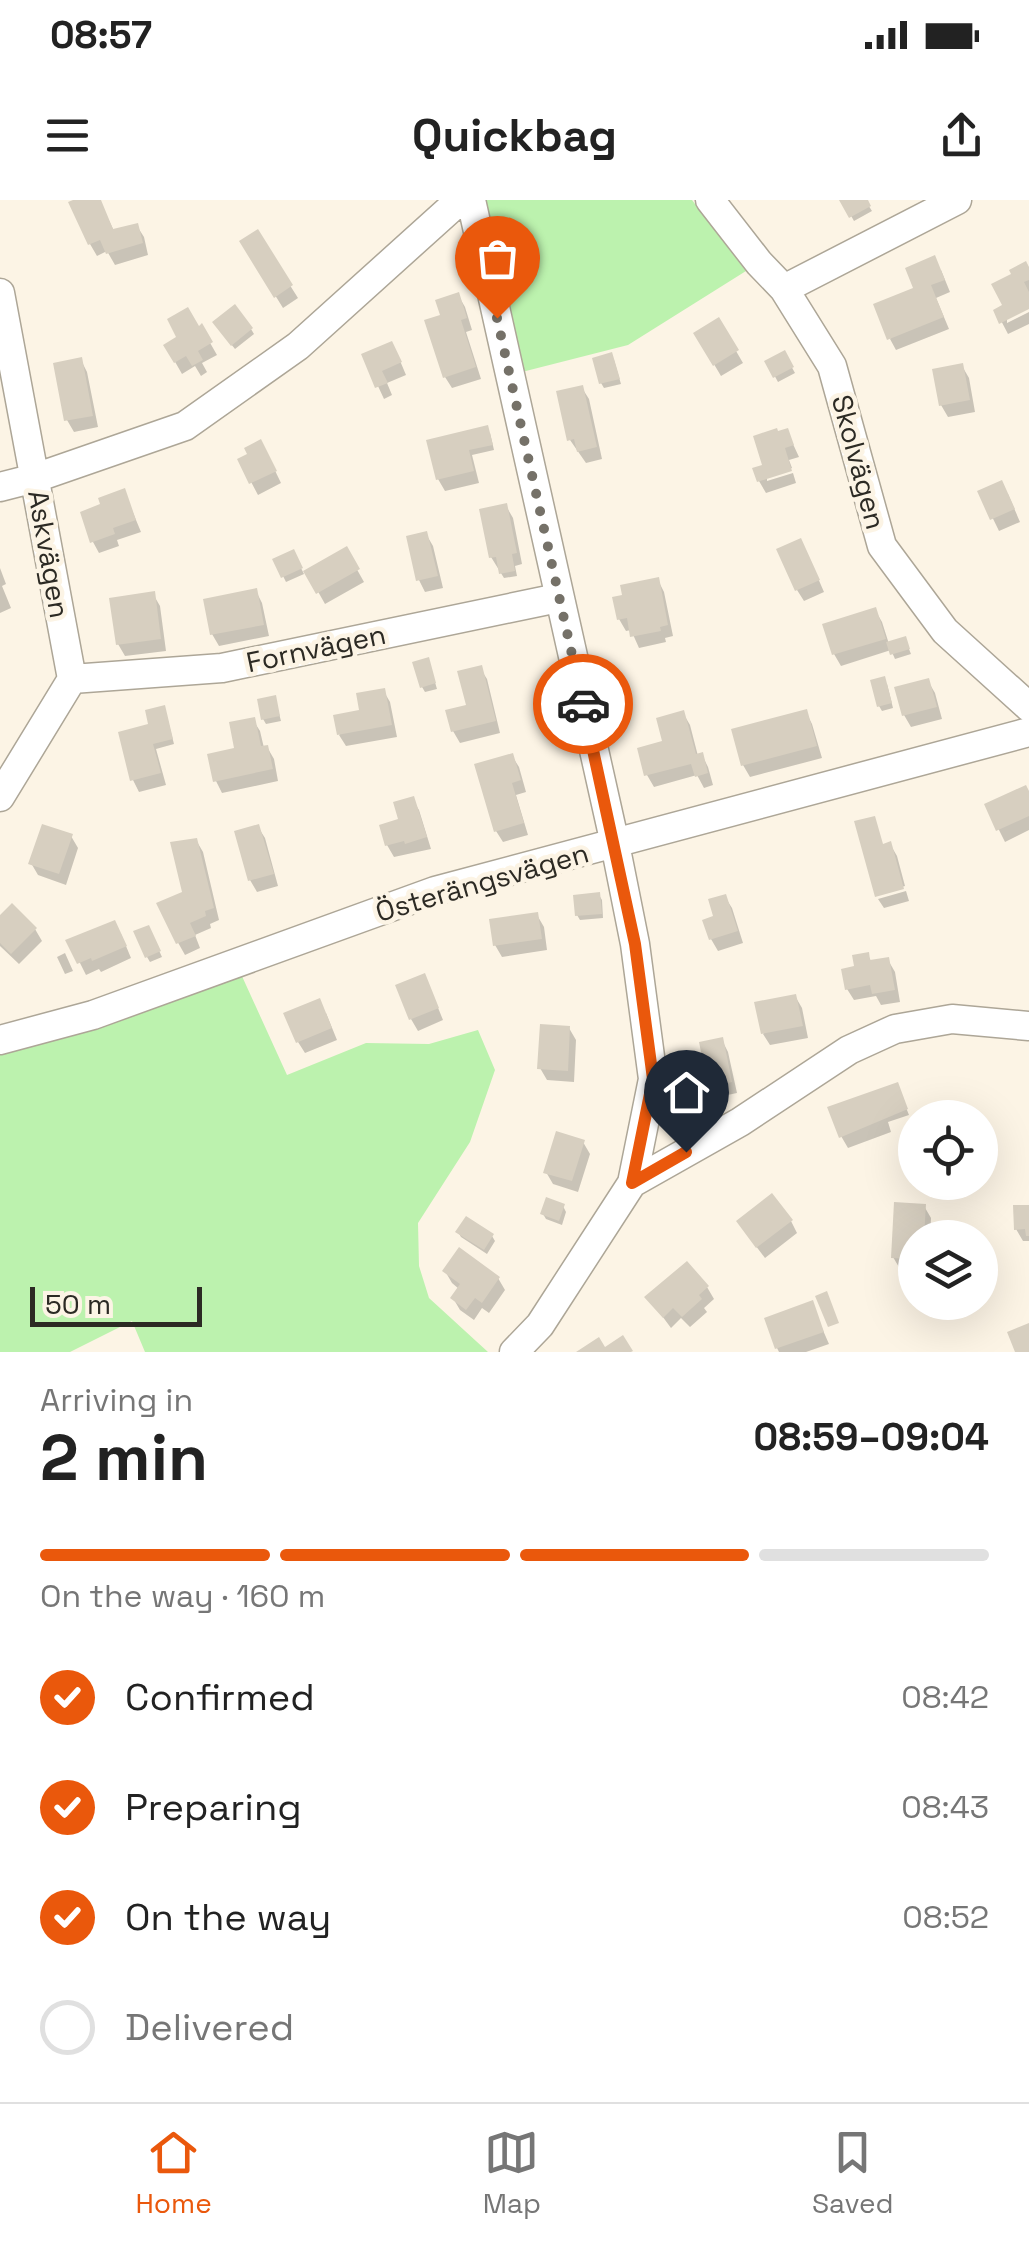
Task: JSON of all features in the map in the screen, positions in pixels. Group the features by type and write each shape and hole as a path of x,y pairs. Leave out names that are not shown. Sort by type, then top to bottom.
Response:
{"street":[{"path":"0,487 185,426 298,346 460,200"},
{"path":"470,200 615,844 635,944 653,1079 632,1183 540,1326 514,1352"},
{"name":"Skolvägen","path":"710,200 759,263 784,288 832,366 882,546 945,631 1029,708"},
{"path":"784,288 958,200"},
{"name":"Askvägen","path":"0,293 72,679"},
{"name":"Fornvägen","path":"72,679 222,668 558,598"},
{"path":"0,797 72,679"},
{"name":"Österängsvägen","path":"0,1040 93,1015 435,891 1029,732"},
{"path":"632,1183 740,1122 849,1050 895,1029 952,1019 1029,1026"}],"green space":[{"path":"482,200 692,200 746,271 628,345 518,373"},
{"path":"241,974 287,1075 366,1043 429,1044 478,1030 495,1070 470,1142 418,1223 419,1266 429,1298 488,1352 145,1352 132,1321 70,1352 0,1352 0,1053"}],"building":[{"path":"101,200 113,229 138,223 143,243 106,254 100,240 88,245 68,202"},
{"path":"839,200 868,200 871,206 849,218"},
{"path":"258,229 293,285 274,298 239,241"},
{"path":"935,255 945,280 931,285 944,317 887,340 873,304 913,288 905,268"},
{"path":"1026,261 1029,280 1024,282 1029,292 1029,309 999,324 993,310 1002,305 991,284"},
{"path":"459,292 467,318 461,320 476,367 443,378 424,320 440,315 435,300"},
{"path":"235,304 253,328 231,346 212,322"},
{"path":"188,307 213,342 198,351 203,360 192,366 186,356 174,363 163,345 176,337 167,319"},
{"path":"719,317 739,350 713,366 693,333"},
{"path":"392,341 402,362 382,371 388,383 375,388 361,354"},
{"path":"785,350 794,367 773,378 764,361"},
{"path":"612,352 620,379 599,384 592,358"},
{"path":"82,357 93,416 64,421 53,363"},
{"path":"963,363 970,400 939,406 932,369"},
{"path":"583,385 597,447 577,452 574,439 567,441 556,391"},
{"path":"488,425 493,445 469,450 474,471 436,480 426,440"},
{"path":"788,428 794,445 785,448 792,471 757,482 752,468 762,465 753,436"},
{"path":"261,439 277,471 249,484 237,459 247,454 244,448"},
{"path":"1002,480 1015,509 990,520 977,491"},
{"path":"125,488 136,520 113,528 115,534 90,543 80,512 100,504 98,498"},
{"path":"507,503 517,553 512,554 515,571 499,574 496,557 489,558 479,509"},
{"path":"427,531 438,576 416,581 406,536"},
{"path":"801,538 820,580 795,591 776,549"},
{"path":"347,546 360,569 316,594 303,571"},
{"path":"294,549 303,568 281,578 272,559"},
{"path":"659,577 668,625 660,627 661,631 630,637 627,618 617,620 612,597 622,595 620,585"},
{"path":"257,588 264,625 210,635 203,599"},
{"path":"155,591 161,639 116,645 109,598"},
{"path":"876,607 886,639 832,655 822,624"},
{"path":"906,636 910,649 890,655 886,642"},
{"path":"429,657 436,683 420,688 412,662"},
{"path":"482,665 496,721 451,732 445,710 466,705 457,671"},
{"path":"885,676 892,703 877,707 870,680"},
{"path":"929,678 937,707 902,716 894,687"},
{"path":"385,688 392,725 337,735 333,715 359,710 356,693"},
{"path":"276,695 280,716 261,720 257,699"},
{"path":"165,705 173,739 153,744 161,773 130,781 118,732 148,724 145,710"},
{"path":"807,709 817,746 741,766 731,729"},
{"path":"684,710 696,754 703,752 708,773 695,777 691,764 644,776 637,748 662,741 656,718"},
{"path":"255,717 261,746 268,745 273,769 213,782 207,754 234,748 229,722"},
{"path":"513,753 521,780 512,783 524,823 494,832 474,764"},
{"path":"1026,785 1029,816 996,831 984,804"},
{"path":"414,796 427,837 385,846 379,825 398,819 393,802"},
{"path":"875,816 883,844 891,841 904,889 875,897 854,821"},
{"path":"42,824 73,834 59,874 28,864"},
{"path":"259,824 274,874 248,881 234,831"},
{"path":"197,838 214,908 190,923 196,936 176,944 156,903 182,892 170,842"},
{"path":"600,892 602,914 575,916 573,895"},
{"path":"726,894 738,931 709,940 702,920 713,916 708,899"},
{"path":"12,903 37,928 11,954 0,943 0,915"},
{"path":"538,912 542,939 493,946 489,919"},
{"path":"115,920 127,946 77,964 65,940"},
{"path":"149,925 161,951 145,958 133,931"},
{"path":"869,952 870,960 889,957 895,990 872,994 870,985 845,990 841,969 854,966 852,955"},
{"path":"425,973 439,1008 409,1020 395,985"},
{"path":"796,994 803,1026 761,1034 754,1002"},
{"path":"320,998 332,1028 296,1043 283,1013"},
{"path":"540,1024 570,1026 568,1071 537,1069"},
{"path":"723,1037 732,1082 708,1087 699,1042"},
{"path":"898,1082 905,1100 898,1100 898,1113 839,1138 827,1107"},
{"path":"556,1131 585,1140 572,1181 543,1173"},
{"path":"772,1193 793,1220 756,1248 736,1221"},
{"path":"546,1197 565,1204 559,1221 540,1214"},
{"path":"894,1202 926,1204 925,1220 898,1220 898,1258 891,1258"},
{"path":"1013,1205 1029,1205 1029,1236 1025,1229 1014,1230"},
{"path":"466,1216 494,1234 484,1250 455,1232"},
{"path":"459,1247 500,1277 482,1303 475,1298 466,1310 450,1298 460,1284 442,1271"},
{"path":"687,1261 709,1286 699,1295 702,1299 682,1317 673,1308 663,1318 644,1297"},
{"path":"827,1291 839,1323 828,1327 815,1296"},
{"path":"813,1300 824,1332 775,1349 764,1318"},
{"path":"1029,1323 1029,1352 1015,1352 1007,1332"},
{"path":"623,1335 633,1351 576,1352 599,1337 605,1347"}],"way so far":[{"path":"497,318 583,704"}],"route":[{"path":"583,704 635,944 653,1079 632,1183 686,1152"}]}
